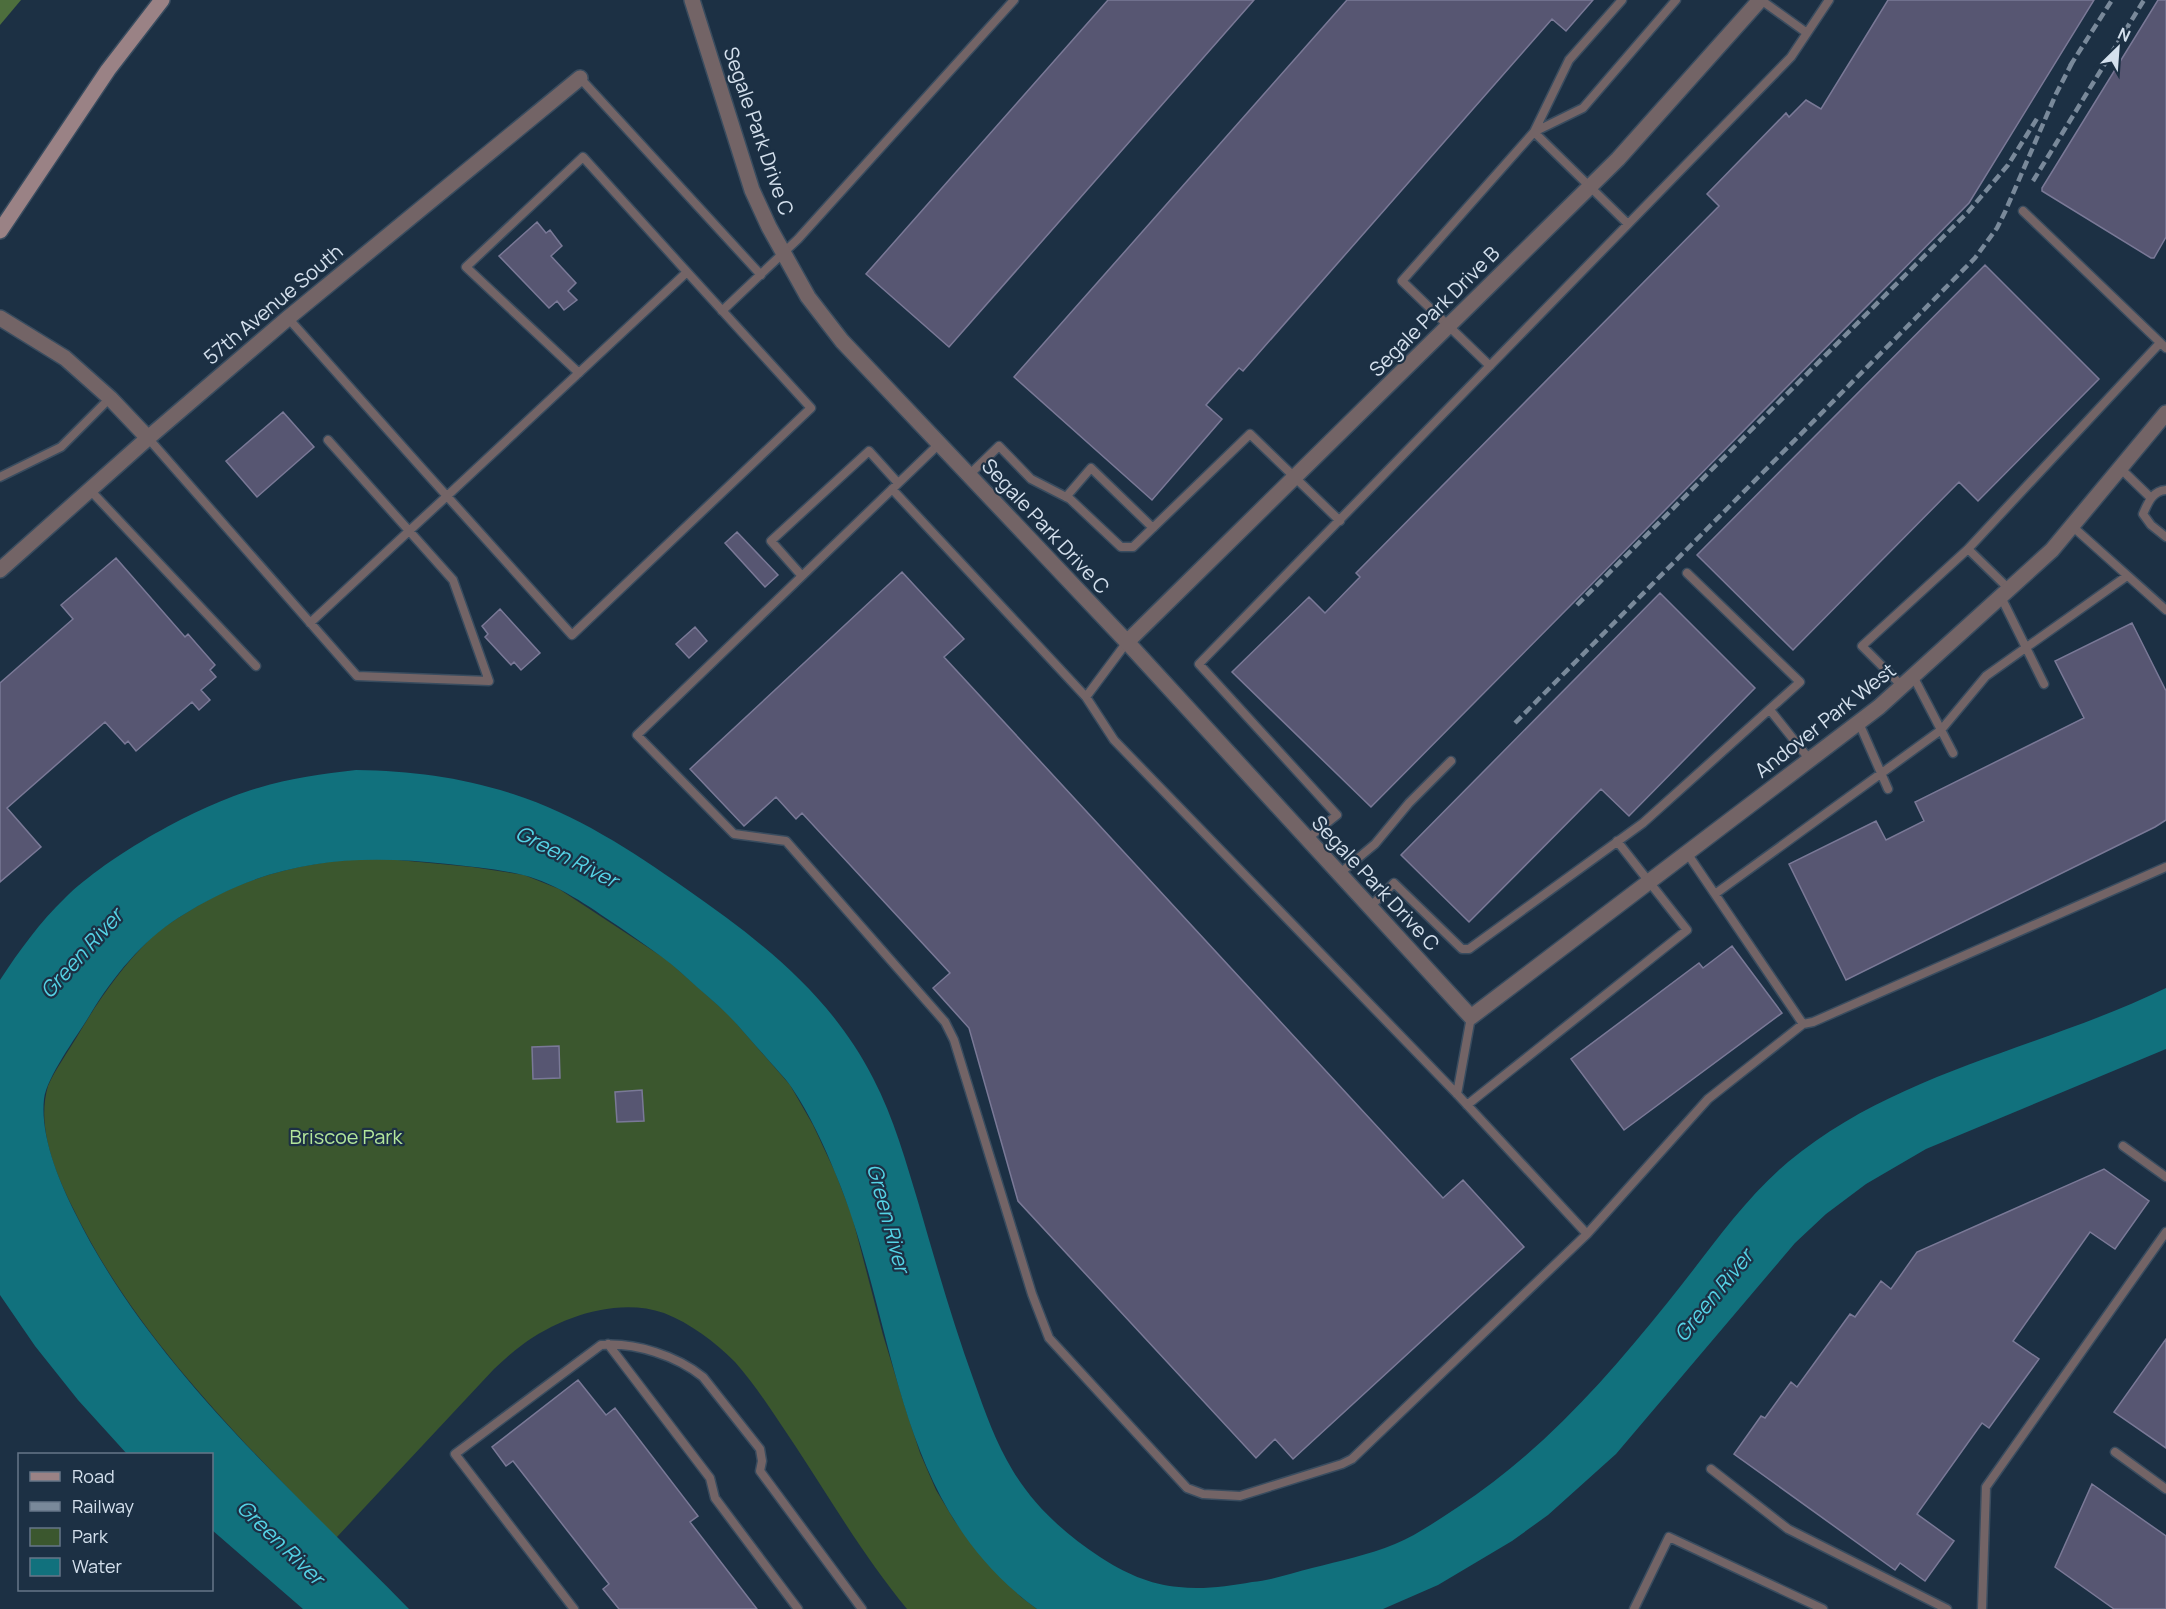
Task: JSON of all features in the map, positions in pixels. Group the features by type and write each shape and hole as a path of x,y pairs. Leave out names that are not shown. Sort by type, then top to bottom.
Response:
{"main road":[{"path":"0,231 108,70 162,0"}],"street":[{"name":"Segale Park Drive C","path":"692,0 752,190 783,254 808,297 842,341 1127,642 1471,1017"},
{"name":"Segale Park Drive B","path":"1127,642 1618,159 1760,0"},
{"name":"57th Avenue South","path":"0,570 148,438 288,318 580,78"},
{"path":"0,318 65,358 110,398 148,438"},
{"name":"Andover Park West","path":"1471,1017 1859,723 1908,681 2052,550 2165,415"}],"lane":[{"path":"722,310 783,254 1014,0"},
{"path":"1490,366 1402,281 1534,132 1569,60 1622,0"},
{"path":"1534,132 1583,108 1676,0"},
{"path":"1760,0 1807,33"},
{"path":"1307,839 1337,815 1199,664 1791,57 1829,0"},
{"path":"580,78 761,275"},
{"path":"1534,132 1628,224"},
{"path":"288,318 572,635 811,408 583,157 465,267 579,373"},
{"path":"1953,753 1941,730 1908,681 1862,646 1968,549 2163,346 2023,211"},
{"path":"310,623 687,272"},
{"path":"0,477 61,447 110,398"},
{"path":"969,475 999,446 1030,479 1066,497 1121,547 1133,547 1250,434 1340,521"},
{"path":"148,438 357,676 489,681 453,580 328,440"},
{"path":"939,444 638,735 734,834 786,841 945,1022 954,1040 1032,1294 1049,1338 1187,1488 1203,1494 1240,1496 1352,1459 1587,1234 1708,1099 1803,1024 1813,1022 2166,867"},
{"path":"802,576 771,541 868,451 895,486 1086,697 1114,740 1457,1094 1587,1234"},
{"path":"1066,497 1091,468 1153,528"},
{"path":"2120,468 2150,497"},
{"path":"90,490 256,666"},
{"path":"2166,490 2150,497 2144,514 2151,525 2166,537"},
{"path":"2072,526 2166,610"},
{"path":"1968,549 2005,593 2026,648 2044,684"},
{"path":"1370,907 1394,883 1462,949 1469,949 1643,823 1800,682 1687,573"},
{"path":"1715,894 1941,730 1986,676 2127,576"},
{"path":"1086,697 1127,642"},
{"path":"1770,710 1810,760"},
{"path":"1859,723 1888,789"},
{"path":"1339,874 1375,844 1409,803 1451,761"},
{"path":"1467,1105 1687,930 1617,842"},
{"path":"1687,853 1803,1024"},
{"path":"1457,1094 1471,1017"},
{"path":"2123,1146 2166,1177"},
{"path":"1982,1609 1986,1487 2166,1232"},
{"path":"574,1609 455,1454 601,1345 608,1344 642,1349 679,1362 703,1377 759,1449 762,1461 760,1470 862,1609"},
{"path":"608,1344 710,1478 715,1498 798,1609"},
{"path":"2115,1452 2166,1489"},
{"path":"1711,1469 1788,1529 1947,1609"},
{"path":"1635,1609 1669,1536 1823,1609"}],"green space":[{"name":"Briscoe Park","path":"377,858 472,867 524,875 559,889 667,960 729,1015 790,1085 813,1125 835,1172 852,1216 883,1335 905,1407 920,1453 936,1490 954,1520 978,1552 1021,1597 1037,1609 907,1609 863,1550 774,1415 735,1362 711,1340 664,1313 627,1307 590,1313 554,1326 522,1345 494,1369 336,1538 191,1383 127,1299 98,1255 66,1194 49,1149 46,1133 44,1117 48,1086 58,1066 110,985 153,936 167,925 230,889 277,872 326,862"}],"shaded area":[{"path":"0,0 21,0 0,25"}],"water":[{"name":"Green River","path":"356,770 416,774 455,779 536,802 603,835 665,874 740,928 791,971 836,1020 856,1048 880,1093 904,1156 966,1359 991,1427 1013,1471 1041,1508 1087,1548 1127,1573 1168,1586 1206,1588 1260,1581 1354,1558 1403,1540 1458,1507 1518,1462 1571,1413 1621,1359 1725,1229 1771,1178 1788,1162 1830,1131 1875,1105 1923,1083 2070,1028 2166,988 2166,1049 1926,1149 1866,1184 1826,1214 1795,1243 1616,1454 1548,1515 1512,1541 1438,1585 1383,1609 1037,1609 989,1566 953,1518 926,1465 905,1409 857,1233 822,1141 789,1084 723,1010 671,964 584,903 548,884 523,875 448,864 375,860 341,861 275,873 243,884 211,899 165,927 140,949 109,986 57,1067 46,1090 44,1113 52,1158 75,1213 106,1269 143,1323 226,1423 409,1609 303,1609 213,1531 213,1453 126,1453 78,1400 35,1346 0,1295 0,980 47,917 65,898 105,865 156,833 209,806 258,788"}],"building":[{"path":"1108,0 1254,0 949,347 866,274"},
{"path":"1347,0 1593,0 1566,31 1552,19 1243,371 1239,368 1206,405 1222,419 1152,500 1014,377"},
{"path":"1888,0 2094,0 1969,203 1371,807 1232,672 1309,597 1325,613 1360,577 1356,573 1719,206 1707,194 1786,113 1789,117 1806,100 1821,109"},
{"path":"2158,0 2166,0 2166,237 2154,258 2151,258 2042,191 2042,188"},
{"path":"537,222 546,233 550,230 562,246 551,256 576,283 568,291 577,300 564,310 557,301 549,308 499,256"},
{"path":"1985,265 2099,379 1978,501 1959,482 1793,650 1697,555"},
{"path":"283,412 314,447 257,497 226,461"},
{"path":"737,532 778,575 765,587 725,543"},
{"path":"116,558 185,637 188,634 215,665 210,670 216,677 201,690 210,700 199,710 192,702 136,751 128,741 125,744 105,722 7,808 41,847 0,882 0,683 73,619 61,605"},
{"path":"902,572 964,639 944,657 1443,1198 1463,1180 1524,1247 1293,1459 1275,1439 1256,1458 1018,1201 969,1028 933,988 950,973 802,813 796,819 776,797 744,826 690,769"},
{"path":"1660,593 1755,688 1629,816 1601,789 1469,922 1401,855"},
{"path":"500,609 540,653 521,670 514,662 511,665 485,637 488,634 482,626"},
{"path":"2132,623 2166,691 2166,820 1846,980 1789,864 1876,821 1886,840 1924,821 1915,802 2084,718 2055,661"},
{"path":"695,627 707,641 689,658 676,644"},
{"path":"1732,946 1782,1013 1624,1130 1571,1059 1699,963 1703,968"},
{"path":"559,1046 560,1078 533,1079 532,1047"},
{"path":"642,1090 644,1121 617,1122 615,1092"},
{"path":"2104,1169 2149,1201 2115,1249 2090,1232 2013,1341 2039,1359 1989,1428 1982,1423 1917,1514 1954,1541 1925,1581 1900,1563 1895,1570 1734,1454 1761,1416 1765,1418 1791,1382 1797,1387 1850,1314 1855,1317 1881,1281 1891,1289 1917,1252"},
{"path":"2166,1339 2166,1448 2114,1412"},
{"path":"578,1380 606,1415 615,1408 698,1516 690,1522 757,1609 619,1609 603,1589 609,1584 513,1461 506,1466 492,1447"},
{"path":"2092,1484 2166,1536 2166,1609 2114,1609 2055,1567"}],"railway":[{"path":"2070,66 2112,0"},
{"path":"2033,181 2144,0"},
{"path":"1515,723 1975,258 1997,228 2005,212 2056,94 2074,59"},
{"path":"1577,605 1968,212 2008,165 2038,117"}]}
